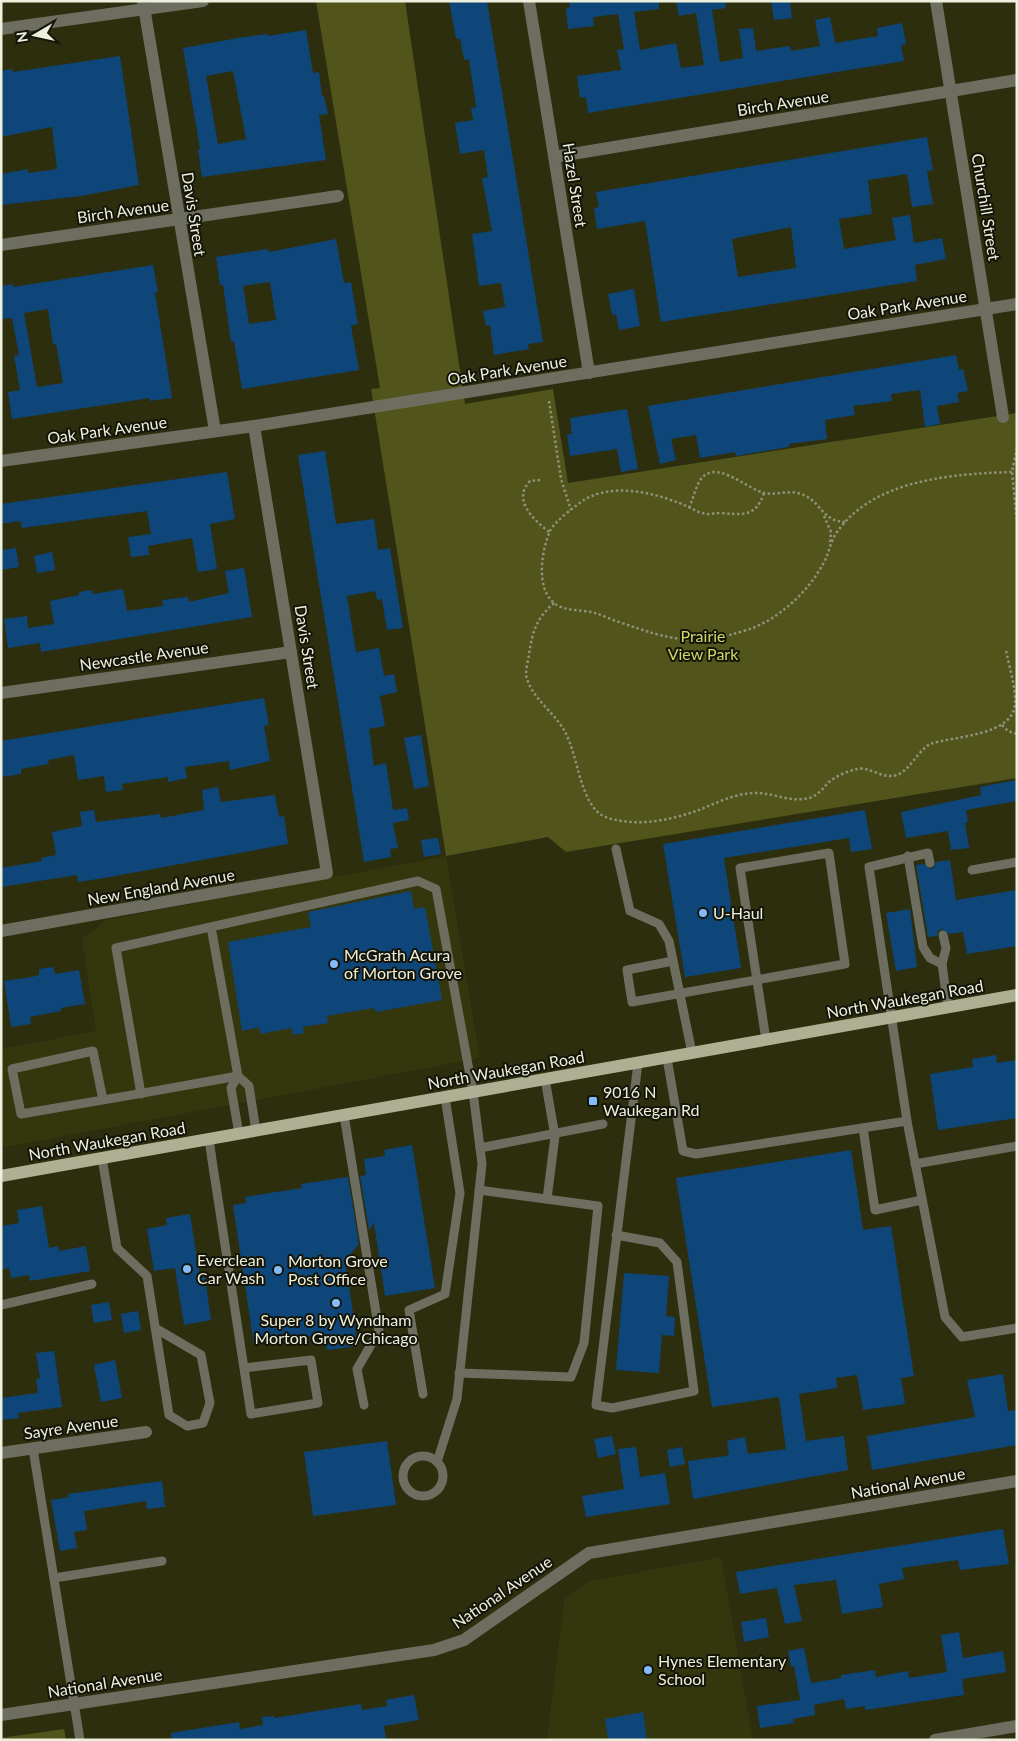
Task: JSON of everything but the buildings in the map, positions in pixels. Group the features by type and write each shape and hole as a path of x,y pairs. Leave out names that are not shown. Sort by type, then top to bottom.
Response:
{"main road":[{"name":"North Waukegan Road","path":"1,1176 1017,995"}],"street":[{"path":"1,29 144,5 203,1"},
{"name":"Hazel Street","path":"529,1 589,373"},
{"name":"Churchill Street","path":"936,1 1003,417"},
{"name":"Davis Street","path":"144,5 215,431"},
{"name":"Birch Avenue","path":"554,157 1017,80"},
{"name":"Birch Avenue","path":"1,245 338,196"},
{"name":"Oak Park Avenue","path":"1,460 254,426 1017,304"},
{"name":"Davis Street","path":"254,426 327,873"},
{"name":"Newcastle Avenue","path":"1,693 291,652"},
{"name":"New England Avenue","path":"1,931 327,873"},
{"name":"Sayre Avenue","path":"1,1453 146,1432"},
{"name":"National Avenue","path":"1,1715 434,1650 464,1640 588,1553 1017,1481"},
{"path":"934,1740 1017,1726"}],"lane":[{"path":"616,849 630,911 660,924 669,941 692,1053"},
{"path":"673,961 627,970 632,1002 680,994 757,980 845,964 829,853 740,868 757,980 766,1040"},
{"path":"930,863 928,853 908,856 869,867 915,1164 945,1317 962,1337 1017,1328"},
{"path":"908,856 923,947 930,958 942,964"},
{"path":"972,870 1017,862"},
{"path":"141,1094 116,948 418,881 436,889 474,1092 482,1164 457,1399 437,1462 443,1474 440,1487 428,1496 415,1495 409,1491 403,1478 406,1465 411,1460 424,1456 437,1462"},
{"path":"211,927 238,1076 248,1086 256,1131"},
{"path":"943,935 946,948 942,964 948,1008"},
{"path":"103,1100 93,1051 12,1069 21,1114 141,1094 238,1076"},
{"path":"667,1058 683,1151 696,1154 907,1121"},
{"path":"616,1235 660,1244 677,1262 694,1391 612,1408 596,1406 616,1235 638,1063"},
{"path":"238,1076 231,1088 239,1134"},
{"path":"545,1079 554,1133 547,1199"},
{"path":"423,1394 408,1310 445,1294 460,1193 445,1097"},
{"path":"344,1115 379,1331 357,1369 364,1405"},
{"path":"480,1148 603,1124"},
{"path":"863,1128 875,1210 922,1200"},
{"path":"209,1139 251,1414 318,1403 311,1360 244,1368"},
{"path":"915,1164 1017,1146"},
{"path":"102,1158 117,1248 147,1276 169,1415 187,1426 203,1423 210,1403 201,1355 156,1328"},
{"path":"460,1373 571,1377 584,1343 598,1206 479,1190"},
{"path":"1,1304 92,1284"},
{"path":"33,1449 80,1740"},
{"path":"54,1578 162,1561"}],"path":[{"path":"549,402 562,478 571,510"},
{"path":"1017,448 1012,472 1017,522"},
{"path":"689,508 700,480 708,474 718,472 729,474 764,493 784,491 806,496 832,520 846,522"},
{"path":"764,493 756,507 739,516 719,513 706,514 647,493 615,491 592,495 571,510 549,532 542,576 548,595 554,603 563,608 598,613 667,638 685,641 728,635 750,629 769,619 788,605 816,576 824,562 830,545 846,522 876,499 910,486 973,473 1012,472"},
{"path":"540,480 530,480 524,488 522,495 529,512 549,532"},
{"path":"824,514 830,532 830,545"},
{"path":"554,603 541,614 531,634 526,673 528,681 537,696 555,716 565,731 593,807 606,817 636,822 672,818 718,801 751,793 772,794 788,799 809,798 817,795 829,782 844,773 865,769 882,775 896,776 930,744 998,728 1012,714 1015,704 1006,650"},
{"path":"1017,604 1017,612"},
{"path":"1002,725 1017,734"}],"shaded area":[{"path":"446,856 480,1058 1,1148 1,1049 96,1031 82,939 106,920"},
{"name":"Hynes Elementary School","path":"721,1557 753,1740 547,1740 564,1600 590,1581"}],"green space":[{"name":"Prairie View Park","path":"316,1 405,1 465,404 553,389 568,483 1017,413 1017,778 566,852 548,837 446,856 371,389 380,388"},
{"path":"64,1729 66,1740 1,1740 1,1738"}],"place":[{"name":"U-Haul","path":"703,913"},
{"name":"McGrath Acura of Morton Grove","path":"334,964"},
{"name":"9016 N Waukegan Rd","path":"593,1101"},
{"name":"Everclean Car Wash","path":"187,1269"},
{"name":"Morton Grove Post Office","path":"278,1270"},
{"name":"Super 8 by Wyndham Morton Grove/Chicago","path":"336,1303"},
{"name":"Hynes Elementary School","path":"648,1670"}]}
